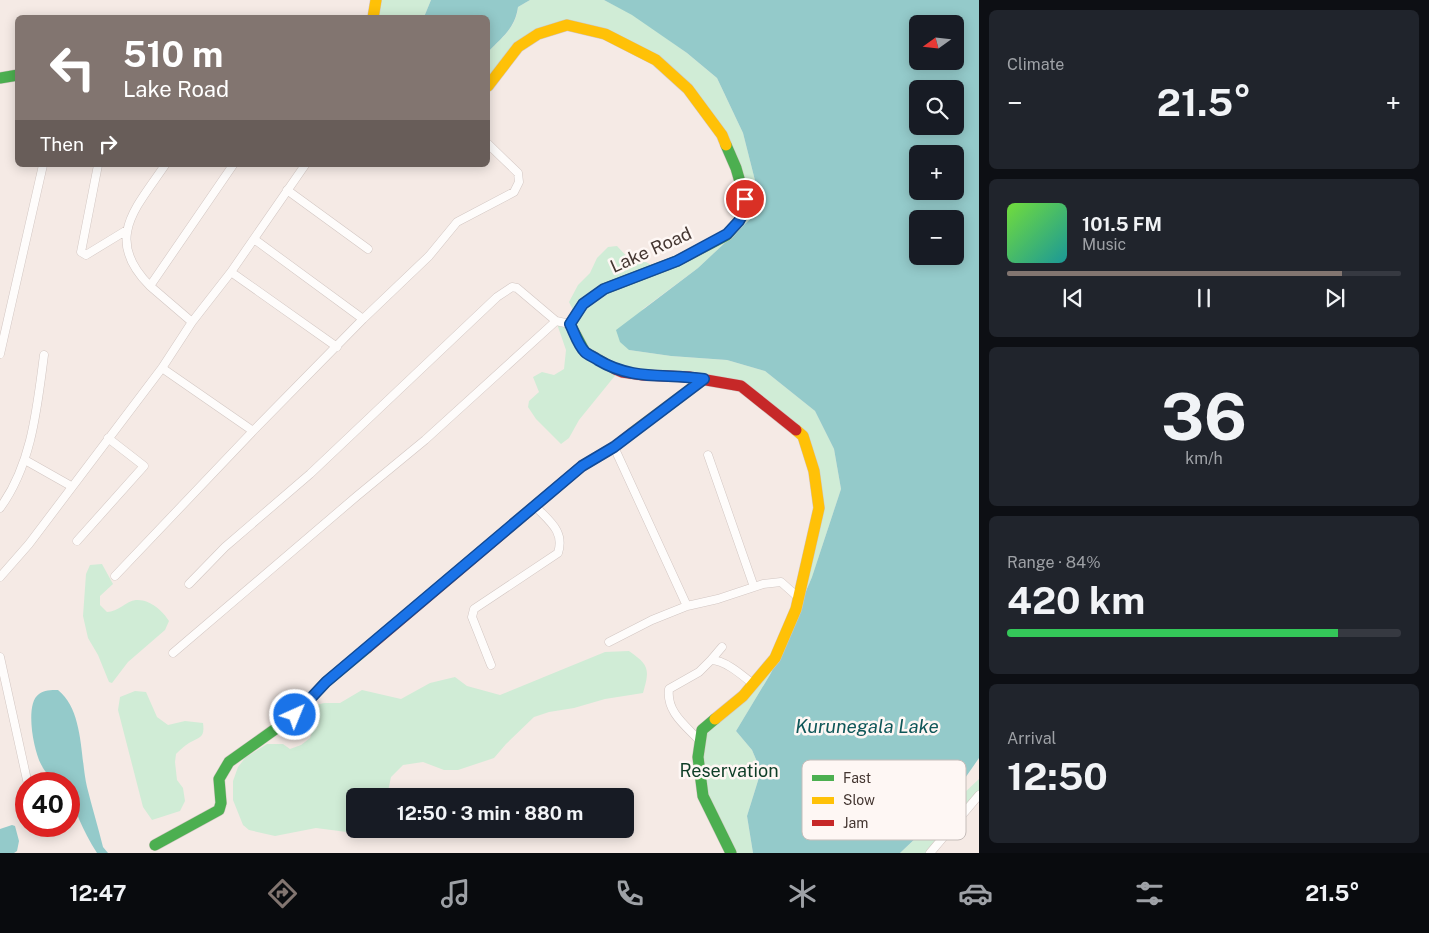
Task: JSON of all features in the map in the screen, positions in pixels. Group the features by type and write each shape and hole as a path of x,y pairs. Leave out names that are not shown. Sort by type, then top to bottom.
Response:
{"main road":[{"path":"374,15 376,0"},
{"name":"Lake Road","path":"490,83 518,47 538,34 567,25 605,34 656,60 688,89 722,135 736,168 747,206 739,221 727,234 677,261 604,289 583,304 570,324"},
{"path":"0,78 15,75"},
{"path":"570,324 585,352 622,372 643,376 689,377 741,386 803,436 814,471 819,508 806,561 800,598 775,658 743,696 702,730 698,757 703,796 731,853"},
{"path":"155,845 220,810 219,780 229,762 295,715 326,682 582,466 614,447 704,379"}],"street":[{"path":"115,576 253,431 429,256 457,222 514,192 519,182 518,173 490,146"},
{"path":"0,354 44,167"},
{"path":"98,167 81,252 86,255 127,230"},
{"path":"164,167 132,214 127,230 126,244 130,257 142,278 192,322"},
{"path":"150,286 232,167"},
{"path":"0,578 29,544 162,368 192,322 232,272 304,167"},
{"path":"287,190 368,248"},
{"path":"254,239 363,320"},
{"path":"232,272 337,347"},
{"path":"189,584 225,548 310,474 497,297 512,287 518,288 556,321 570,324"},
{"path":"173,653 425,440 556,321"},
{"path":"0,508 9,496 25,460 38,399 44,355"},
{"path":"162,368 253,431"},
{"path":"77,541 144,466 108,438"},
{"path":"614,447 687,606"},
{"path":"708,455 754,587"},
{"path":"25,460 71,486"},
{"path":"491,665 472,617 474,609 558,553 561,544 556,528 535,506"},
{"path":"609,642 652,620 687,606 718,599 763,584 781,582 800,598"},
{"path":"700,741 672,710 667,700 669,689 699,672 722,647"},
{"path":"0,658 25,772"},
{"path":"711,660 717,660 753,684"},
{"path":"966,810 979,795"},
{"path":"930,853 941,840"}],"green space":[{"path":"376,0 431,0 425,15 374,15"},
{"name":"Reservation","path":"530,0 604,0 632,14 687,53 717,78 743,133 762,208 698,268 643,309 629,350 671,356 727,360 765,371 815,411 834,449 841,489 812,577 771,673 736,731 752,750 761,771 747,816 753,853 731,853 703,796 702,730 775,658 796,609 819,508 803,436 741,386 618,372 579,420 569,438 561,444 536,419 528,407 529,401 539,392 533,377 542,372 554,375 564,369 566,350 556,321 570,324 575,314 569,302 578,285 590,273 597,258 608,247 617,246 632,262 646,262 658,269 727,235 747,206 722,135 656,60 567,25 538,34 490,84 490,50 511,27 518,7"},
{"path":"102,564 113,584 100,596 100,605 107,612 111,612 132,601 141,600 156,606 169,621 165,630 128,662 112,683 109,682 98,655 88,638 83,616 86,574 90,565"},
{"path":"629,651 641,660 647,673 643,693 605,699 534,717 494,758 458,770 444,770 423,762 403,765 391,777 389,788 346,788 346,832 316,828 275,836 249,830 243,825 233,800 233,781 238,767 245,758 267,744 283,744 290,749 301,745 310,738 312,732 309,719 312,706 324,703 340,703 362,690 401,699 430,683 455,677 467,686 500,695 605,652"},
{"path":"135,691 146,692 157,717 168,725 185,721 203,723 201,736 187,744 176,754 177,780 183,788 185,801 180,811 152,820 143,807 118,710 120,697"},
{"path":"979,779 979,795 966,810 966,791"},
{"path":"914,840 941,840 930,853 900,853"}],"water":[{"path":"431,0 530,0 518,7 511,27 490,50 490,15 425,15"},
{"name":"Kurunegala Lake","path":"604,0 979,0 979,758 966,777 966,760 802,760 802,840 914,840 900,853 753,853 747,816 761,771 752,750 736,731 771,673 812,577 841,489 834,449 815,411 765,371 727,360 671,356 629,350 620,342 616,330 698,268 762,208 743,133 717,78 687,53 632,15"},
{"path":"50,690 58,690 73,710 80,735 87,787 103,847 108,853 97,853 80,821 80,772 46,772 39,760 32,729 32,708 34,699 39,694"},
{"path":"12,825 15,826 15,837 18,837 19,841 17,851 14,853 0,853 0,829"}],"traffic: fast":[{"path":"0,78 15,76"},
{"path":"615,369 585,352 570,324 583,304 604,289 677,261 727,235 739,221 747,206 736,168 726,145"},
{"path":"155,845 219,810 221,803 219,779 229,762 295,715 326,682 367,648"},
{"path":"715,719 702,730 698,757 703,796 731,853"}],"traffic: slow":[{"path":"374,15 376,0"},
{"path":"490,83 518,47 538,34 567,25 605,34 656,60 688,89 722,135 726,145"},
{"path":"632,433 704,379"},
{"path":"715,719 743,696 775,658 796,609 819,508 814,471 803,436 796,430"}],"traffic: jam":[{"path":"615,369 643,375 689,377 741,386 796,430"},
{"path":"367,648 582,466 614,447 632,433"}],"route":[{"path":"295,715 326,682 582,466 614,447 704,379 643,376 622,372 585,352 570,324 583,304 604,289 677,261 727,234 739,221 747,206 745,199"}]}
